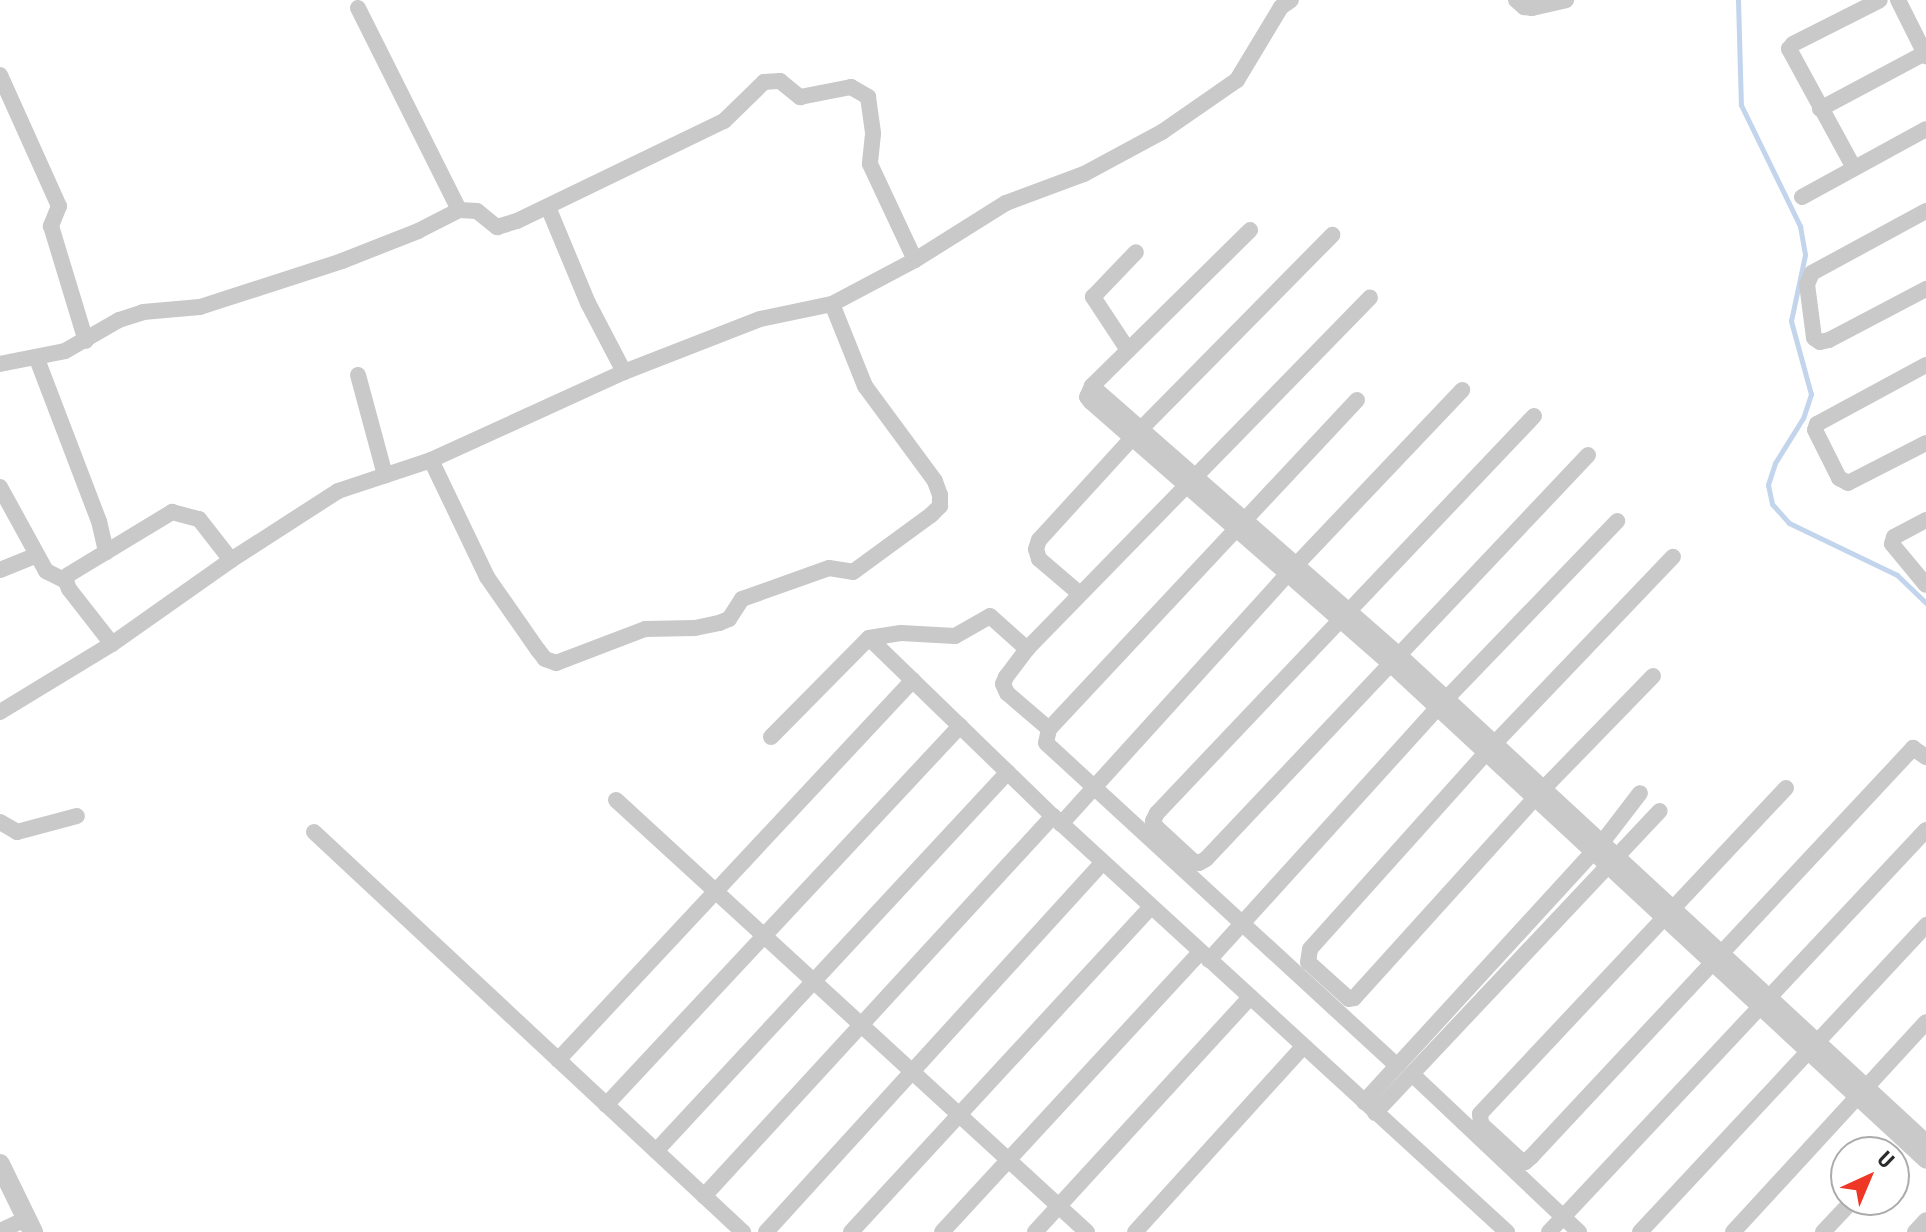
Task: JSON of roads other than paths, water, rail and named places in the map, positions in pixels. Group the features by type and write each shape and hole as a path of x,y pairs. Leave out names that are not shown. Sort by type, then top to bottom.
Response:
{"street":[{"path":"0,712 112,644 231,560 338,491 431,460 624,372 760,319 794,309 832,304 915,260 1006,203 1084,174 1162,132 1237,80 1281,7 1291,0"},
{"path":"1516,0 1524,7 1532,8 1566,0"},
{"path":"1854,168 1789,49 1793,44 1880,0"},
{"path":"1820,109 1925,55 1898,0"},
{"path":"358,8 459,210"},
{"path":"0,75 59,206 51,226 86,341"},
{"path":"0,364 37,359 86,341 119,320 143,312 214,303 359,255 459,210 477,211 497,227 548,207 593,182 724,121 764,82 780,81 800,97 855,88 868,97 872,115 870,164 915,260"},
{"path":"1802,197 1926,129"},
{"path":"548,207 588,303 624,372"},
{"path":"1926,211 1812,273 1807,284 1814,338 1820,342 1829,340 1926,289"},
{"path":"1250,230 1092,386 1087,397 1138,432 1293,568 1538,794 1599,846 1862,1092 1926,1142"},
{"path":"1080,594 1039,559 1036,549 1039,540 1138,432 1332,235"},
{"path":"1128,350 1093,297 1136,252"},
{"path":"1049,729 1007,693 1003,684 1027,649 1370,297"},
{"path":"431,460 487,577 545,659 556,663 645,629 695,628 719,623 729,619 742,599 829,568 853,572 931,515 940,506 940,495 935,481 865,386 832,304"},
{"path":"37,359 99,521 106,552"},
{"path":"1926,365 1817,424 1815,430 1839,478 1848,483 1856,482 1926,443"},
{"path":"358,375 385,475"},
{"path":"704,1196 1057,820 1094,787 1293,568 1462,390"},
{"path":"1357,400 1049,729 1046,743 1579,1232"},
{"path":"1534,416 1157,813 1153,821 1156,827 1193,861 1199,863 1206,859 1588,455"},
{"path":"0,487 35,556 46,571 66,581 112,644"},
{"path":"66,581 68,575 172,512 199,519 231,560"},
{"path":"1926,520 1894,537 1892,544 1926,585"},
{"path":"942,1232 1204,956 1242,924 1442,704 1617,521"},
{"path":"0,570 35,556"},
{"path":"1653,676 1538,794 1354,998 1349,999 1311,965 1307,952 1490,749 1673,557"},
{"path":"771,737 869,638 901,633 955,636 990,616 1027,649"},
{"path":"869,638 1057,820 1507,1232"},
{"path":"558,1060 913,680"},
{"path":"606,1105 960,726"},
{"path":"1786,788 1480,1114 1481,1124 1519,1159 1528,1160 1913,748 1926,757"},
{"path":"656,1151 1008,772"},
{"path":"1405,1070 1599,846 1640,793"},
{"path":"616,800 716,893 766,934 1087,1232"},
{"path":"1370,1107 1660,811"},
{"path":"0,822 17,832 77,816"},
{"path":"1549,1232 1926,830"},
{"path":"314,832 743,1232"},
{"path":"766,1232 1103,862"},
{"path":"851,1232 1151,907"},
{"path":"1640,1232 1926,925"},
{"path":"1035,1232 1250,997"},
{"path":"1733,1232 1926,1022"},
{"path":"1135,1232 1303,1047"},
{"path":"1862,1092 1901,1136"},
{"path":"1910,1146 1926,1161"},
{"path":"0,1164 29,1226 0,1231"},
{"path":"1823,1232 1838,1216"},
{"path":"1915,1232 1926,1220"}],"waterway":[{"path":"1738,0 1741,105 1800,226 1805,255 1791,321 1811,394 1803,418 1775,463 1768,485 1772,504 1789,523 1897,575 1926,603"}]}
